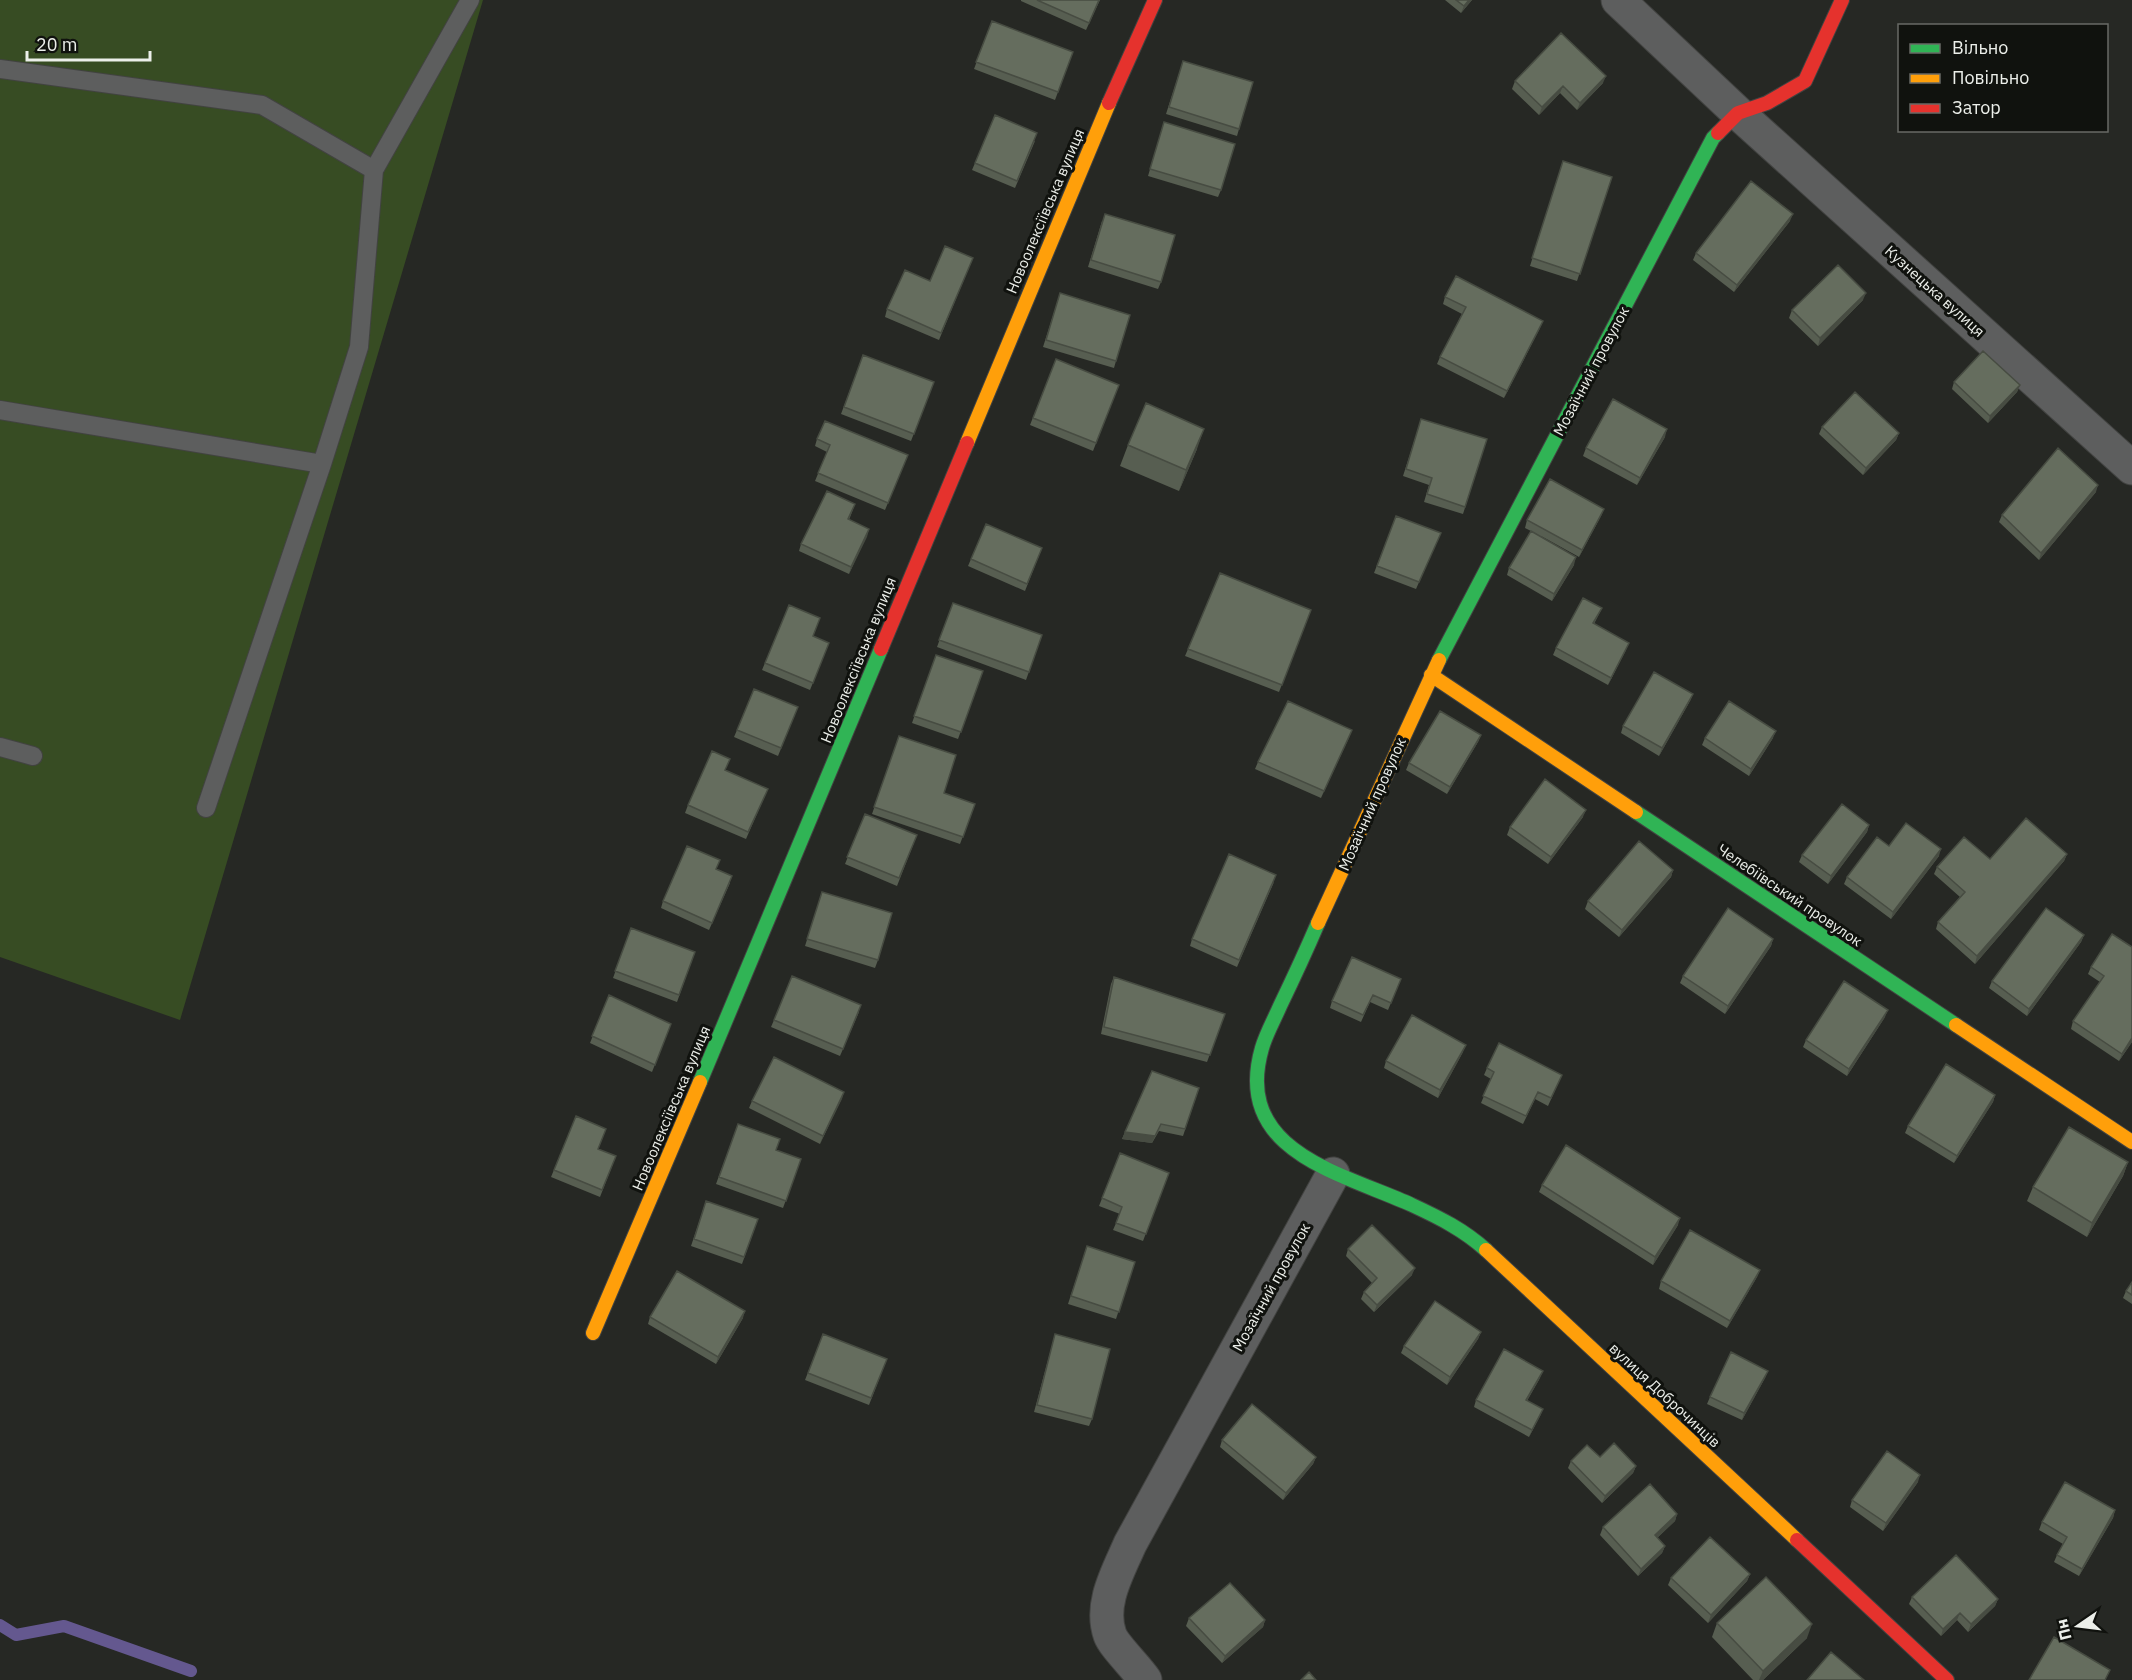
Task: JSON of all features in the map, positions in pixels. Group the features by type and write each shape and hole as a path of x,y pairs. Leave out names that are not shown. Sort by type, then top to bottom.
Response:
{"street":[{"name":"Новоолексіївська вулиця","path":"593,1333 731,1009 1096,130 1155,0"},
{"name":"Кузнецька вулиця","path":"1618,0 1738,113 2132,468"},
{"name":"Мозаїчний провулок","path":"1145,1680 1111,1636 1106,1610 1112,1586 1130,1544 1333,1174 1293,1149 1271,1129 1257,1098 1257,1072 1262,1047 1431,675 1713,138 1738,113 1767,103 1805,81 1842,0"},
{"name":"Челебіївський провулок","path":"1431,675 2132,1142"},
{"name":"вулиця Доброчинців","path":"1333,1174 1412,1205 1467,1233 1947,1680"}],"lane":[{"path":"206,808 359,347 374,170 470,0"},
{"path":"0,69 262,105 374,170"},
{"path":"0,410 322,464"},
{"path":"0,747 33,756"}],"green space":[{"path":"0,0 483,0 180,1020 0,957"}],"building":[{"path":"1037,0 1099,0 1089,23"},
{"path":"1456,0 1469,0 1464,6"},
{"path":"992,21 1073,52 1058,92 976,62"},
{"path":"1561,33 1606,76 1580,103 1563,86 1542,107 1515,81"},
{"path":"1183,61 1253,82 1239,129 1169,107"},
{"path":"995,115 1037,133 1017,181 975,163"},
{"path":"1164,122 1235,144 1221,190 1150,169"},
{"path":"1563,161 1612,177 1580,274 1532,258"},
{"path":"1751,181 1793,214 1737,285 1696,253"},
{"path":"1105,214 1175,235 1161,282 1091,260"},
{"path":"945,246 973,258 941,333 887,309 905,270 930,281"},
{"path":"1838,265 1866,293 1820,338 1792,310"},
{"path":"1456,276 1543,321 1507,391 1440,357 1466,307 1445,297"},
{"path":"1060,293 1130,315 1116,361 1046,340"},
{"path":"1983,351 2020,385 1990,416 1954,382"},
{"path":"863,355 934,382 914,434 844,407"},
{"path":"1056,359 1119,385 1096,443 1033,418"},
{"path":"1855,392 1899,433 1866,468 1822,427"},
{"path":"1613,399 1667,429 1640,478 1586,448"},
{"path":"1146,403 1204,429 1186,470 1128,445"},
{"path":"1421,419 1487,439 1465,507 1427,494 1432,478 1406,469"},
{"path":"825,421 908,455 888,503 818,473 830,445 817,439"},
{"path":"2058,448 2098,485 2041,553 2002,515"},
{"path":"1550,479 1604,509 1582,550 1527,520"},
{"path":"827,491 855,504 848,519 869,529 851,567 801,544"},
{"path":"1396,516 1441,533 1419,582 1377,566"},
{"path":"986,524 1042,548 1027,584 971,559"},
{"path":"1531,531 1576,557 1554,594 1509,568"},
{"path":"1220,573 1311,610 1282,685 1188,649"},
{"path":"1583,598 1602,608 1593,623 1629,643 1611,678 1556,648"},
{"path":"953,603 1042,635 1029,672 939,640"},
{"path":"789,605 820,618 813,636 829,643 813,683 765,663"},
{"path":"936,655 983,671 961,732 914,716"},
{"path":"1654,672 1693,694 1662,748 1623,726"},
{"path":"754,689 798,707 781,748 737,730"},
{"path":"1288,701 1352,730 1324,791 1258,762"},
{"path":"1729,701 1776,731 1751,769 1705,738"},
{"path":"1440,711 1481,735 1450,787 1409,763"},
{"path":"899,736 956,755 944,793 975,804 963,837 874,807"},
{"path":"712,751 730,759 725,770 768,789 748,832 688,805"},
{"path":"1545,779 1586,810 1551,857 1510,827"},
{"path":"1842,804 1869,825 1831,876 1802,855"},
{"path":"865,814 917,835 899,878 847,857"},
{"path":"2026,818 2067,854 1977,956 1938,922 1965,892 1937,867 1964,837 1990,859"},
{"path":"1906,823 1941,849 1893,912 1847,877 1877,837 1889,846"},
{"path":"1639,841 1673,870 1622,930 1588,901"},
{"path":"687,846 720,860 716,869 732,876 712,923 663,901"},
{"path":"1229,854 1276,875 1239,960 1192,939"},
{"path":"822,892 892,913 878,960 807,939"},
{"path":"1728,908 1773,939 1728,1006 1683,976"},
{"path":"2046,908 2084,935 2029,1009 1992,981"},
{"path":"631,928 695,952 679,995 615,971"},
{"path":"2112,934 2132,947 2132,1038 2122,1054 2073,1021 2104,976 2091,967"},
{"path":"1352,957 1401,979 1391,1003 1373,995 1363,1015 1332,1001"},
{"path":"792,976 861,1005 843,1049 774,1020"},
{"path":"1114,977 1225,1014 1210,1055 1104,1027"},
{"path":"1844,981 1888,1010 1849,1069 1806,1040"},
{"path":"609,995 671,1024 655,1065 592,1036"},
{"path":"1412,1015 1466,1045 1440,1090 1386,1061"},
{"path":"1499,1043 1562,1075 1551,1098 1538,1092 1526,1116 1483,1096 1494,1072 1487,1068"},
{"path":"774,1057 844,1092 823,1136 752,1101"},
{"path":"1946,1064 1995,1095 1957,1156 1908,1126"},
{"path":"1152,1071 1199,1088 1185,1129 1161,1124 1155,1136 1125,1132"},
{"path":"576,1116 606,1129 598,1149 616,1156 602,1190 554,1170"},
{"path":"738,1124 780,1139 776,1150 801,1159 786,1201 719,1177"},
{"path":"2069,1127 2128,1162 2092,1223 2033,1187"},
{"path":"1566,1145 1680,1218 1655,1257 1542,1185"},
{"path":"1120,1153 1169,1173 1146,1234 1116,1223 1122,1207 1102,1198"},
{"path":"706,1201 758,1219 744,1257 694,1239"},
{"path":"1372,1225 1415,1268 1377,1305 1364,1292 1377,1278 1348,1249"},
{"path":"1690,1230 1760,1270 1730,1321 1661,1281"},
{"path":"1087,1246 1135,1262 1119,1312 1071,1296"},
{"path":"677,1271 745,1311 718,1357 650,1317"},
{"path":"2132,1282 2132,1295 2126,1291"},
{"path":"1435,1301 1481,1332 1450,1377 1404,1346"},
{"path":"823,1334 887,1359 871,1398 808,1373"},
{"path":"1055,1334 1110,1349 1092,1419 1037,1405"},
{"path":"1504,1349 1543,1371 1526,1400 1543,1409 1532,1430 1476,1400"},
{"path":"1731,1352 1768,1371 1744,1413 1710,1397"},
{"path":"1252,1404 1316,1457 1286,1493 1222,1440"},
{"path":"1614,1443 1636,1466 1605,1496 1571,1461 1587,1445 1600,1457"},
{"path":"1887,1451 1920,1475 1886,1523 1852,1500"},
{"path":"2065,1482 2115,1510 2082,1569 2057,1555 2067,1537 2042,1522"},
{"path":"1650,1484 1677,1514 1655,1535 1665,1546 1641,1569 1603,1527"},
{"path":"1710,1537 1750,1574 1711,1615 1671,1578"},
{"path":"1956,1555 1998,1599 1971,1624 1960,1613 1943,1629 1912,1597"},
{"path":"1766,1577 1812,1624 1763,1671 1717,1623"},
{"path":"1230,1583 1265,1620 1225,1656 1189,1618"},
{"path":"2054,1637 2110,1670 2105,1680 2029,1680"},
{"path":"1831,1652 1864,1680 1807,1680"},
{"path":"1309,1672 1316,1680 1301,1680"}],"waterway":[{"path":"0,1625 16,1635 64,1626 191,1671"}],"traffic: fast":[{"path":"1439,660 1713,138 1718,133"},
{"path":"700,1082 881,649"},
{"path":"1636,812 1956,1025"},
{"path":"1318,923 1262,1048 1257,1083 1263,1112 1278,1135 1300,1153 1326,1169 1442,1220 1469,1236 1486,1250"}],"traffic: slow":[{"path":"967,443 1109,103"},
{"path":"1318,923 1439,660"},
{"path":"1431,675 1636,812"},
{"path":"1956,1025 2132,1142"},
{"path":"593,1333 700,1082"},
{"path":"1486,1250 1797,1540"}],"traffic: jam":[{"path":"1109,103 1155,0"},
{"path":"1718,133 1738,113 1767,103 1805,81 1842,0"},
{"path":"881,649 967,443"},
{"path":"1797,1540 1947,1680"}]}
